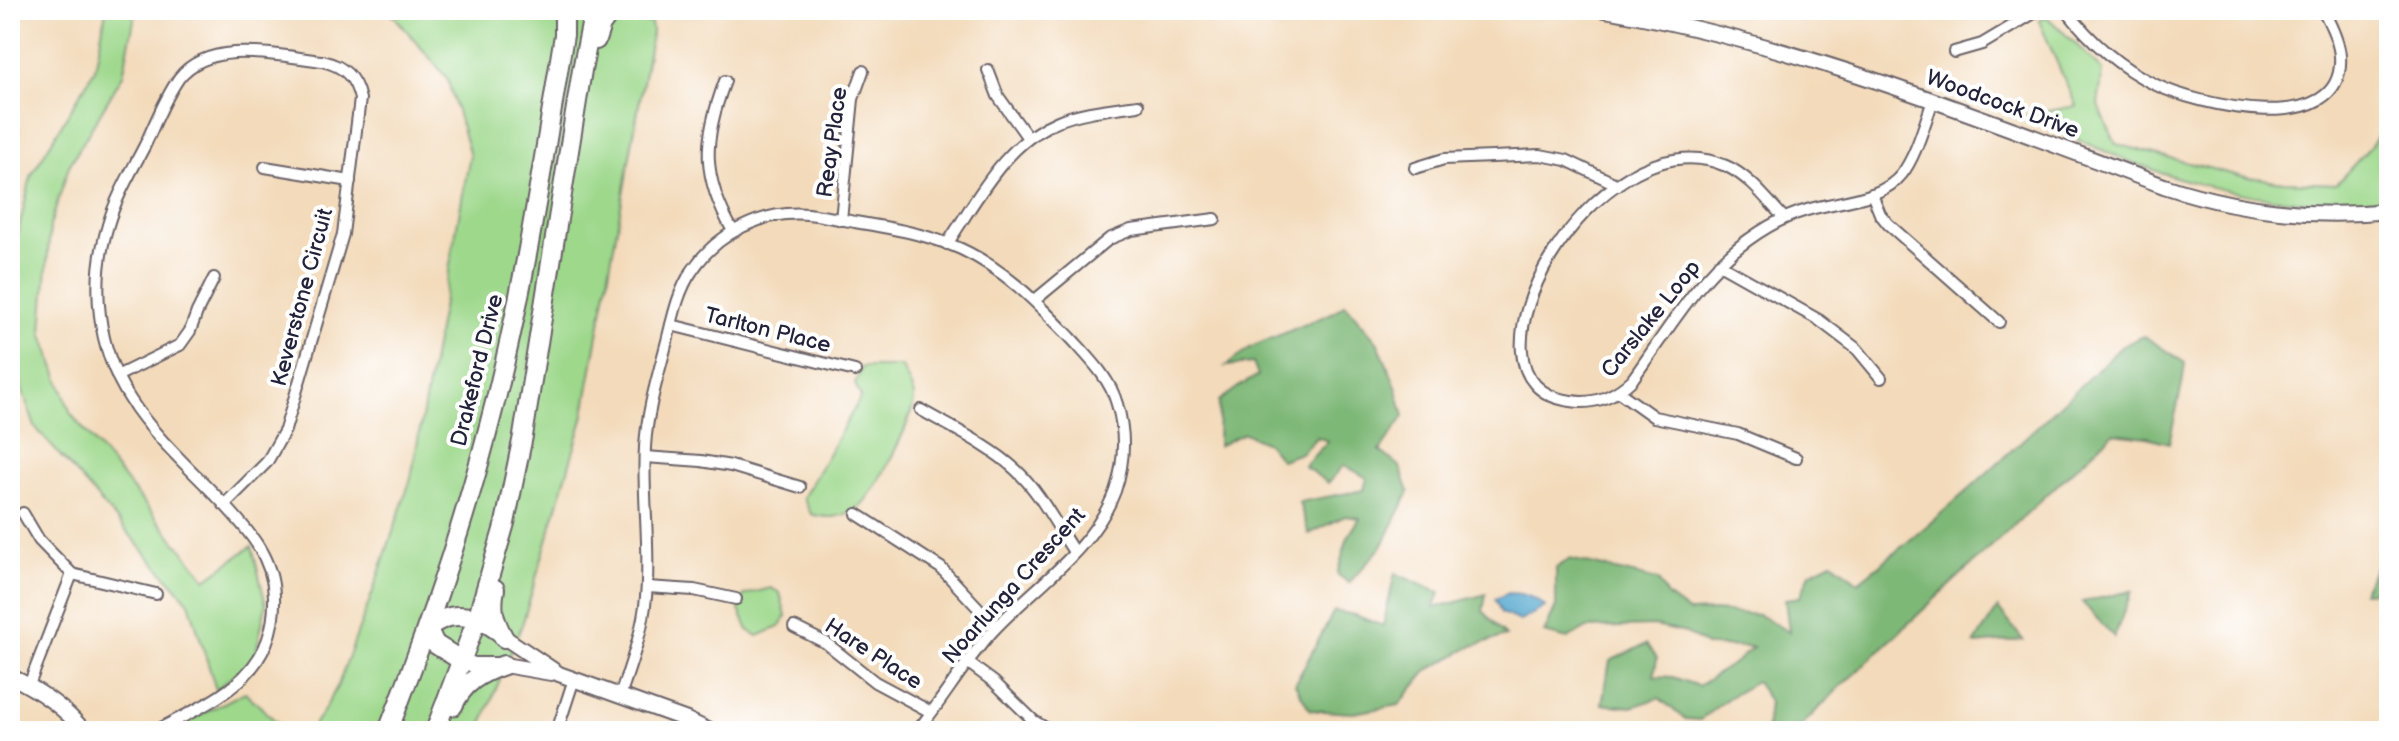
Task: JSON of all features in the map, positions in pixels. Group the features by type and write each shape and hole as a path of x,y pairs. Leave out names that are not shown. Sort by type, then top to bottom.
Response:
{"highway":[{"name":"Drakeford Drive","path":"388,731 427,628 492,418 523,279 564,35 564,10"},
{"path":"435,731 477,619 505,523 523,436 594,10"},
{"path":"582,70 592,61 601,25 612,10"},
{"path":"504,638 496,625 492,601 505,550 505,523"},
{"path":"462,661 435,644 427,628 452,616 477,619"},
{"path":"443,731 459,693 473,678 504,665"}],"main road":[{"name":"Woodcock Drive","path":"1608,10 1651,15 1882,82 2210,200 2268,211 2312,215 2389,211"},
{"path":"477,619 559,674"},
{"path":"462,661 559,674 710,731"},
{"path":"10,676 51,699 84,731"}],"street":[{"path":"1954,52 1982,44 2039,10"},
{"path":"2066,10 2100,49 2152,83 2219,105 2280,109 2310,104 2321,97 2337,77 2340,53 2323,10"},
{"name":"Keverstone Circuit","path":"155,731 232,689 248,674 260,657 271,628 274,597 268,566 256,541 145,420 117,376 107,349 98,293 101,251 108,223 171,91 186,71 207,58 223,53 335,64 354,81 360,99 336,261 285,430 267,462 224,505"},
{"path":"988,70 998,96 1028,138"},
{"name":"Reay Place","path":"841,220 853,99 863,71"},
{"path":"725,81 714,111 708,153 711,185 733,231"},
{"name":"Carslake Loop","path":"1784,218 1742,175 1710,160 1691,158 1662,162 1642,169 1576,221 1551,253 1529,300 1522,345 1529,374 1538,386 1564,401 1595,401 1619,392 1632,380 1719,264 1750,238 1784,218 1884,189 1904,172 1933,101"},
{"path":"947,244 995,172 1028,138 1058,121 1079,114 1138,105"},
{"path":"1415,168 1444,159 1540,155 1566,160 1618,185"},
{"path":"265,167 350,181"},
{"path":"1872,194 1888,224 1999,322"},
{"name":"Noarlunga Crescent","path":"620,696 641,630 647,587 645,457 651,405 682,289 703,256 733,231 764,218 807,214 920,235 947,244 994,267 1035,300 1097,366 1117,402 1124,437 1122,466 1111,500 1099,522 1074,552 996,627 917,731"},
{"path":"1035,300 1095,248 1116,235 1131,230 1215,219"},
{"path":"1719,264 1819,320 1857,349 1881,378"},
{"path":"117,376 180,345 214,278"},
{"name":"Tarlton Place","path":"671,325 855,371"},
{"path":"1619,392 1654,417 1738,434 1796,458"},
{"path":"921,410 1001,458 1018,472 1074,552"},
{"path":"645,457 731,466 800,487"},
{"path":"23,513 39,540 72,574 156,594"},
{"path":"857,514 941,568 996,627"},
{"path":"29,685 72,574"},
{"path":"647,587 694,590 736,599"},
{"name":"Hare Place","path":"794,627 826,643 875,682 931,712"},
{"path":"967,662 1002,689 1034,721 1050,731"},
{"path":"557,731 574,679"}],"green space":[{"path":"106,10 136,10 123,75 69,166 50,226 42,332 71,414 206,579 252,546 266,605 255,657 216,690 189,602 35,427 10,354 10,267 31,176 95,69"},
{"path":"389,10 527,10 651,23 652,32 583,419 523,622 479,731 309,731 338,685 411,478 470,155 447,78"},
{"path":"2046,16 2103,70 2098,105 2116,144 2235,175 2284,182 2336,184 2389,121 2389,198 2342,202 2294,201 2202,185 2113,155 2027,115 2076,106 2039,21"},
{"path":"1345,304 1377,341 1396,386 1404,416 1380,451 1400,467 1409,492 1383,545 1349,583 1337,574 1348,537 1360,518 1345,516 1309,534 1299,502 1364,490 1367,478 1344,465 1328,483 1304,466 1328,441 1317,437 1301,453 1281,460 1267,443 1244,433 1218,446 1219,401 1258,376 1253,363 1226,366 1251,347 1332,313"},
{"path":"2144,336 2185,363 2169,443 2113,433 1836,691 1804,723 1801,731 1766,731 1769,701 1756,682 1728,698 1700,720 1685,719 1659,698 1632,707 1602,704 1610,661 1646,644 1657,658 1654,676 1673,677 1698,686 1753,647 1708,646 1686,633 1655,626 1587,628 1568,639 1544,633 1556,607 1556,568 1570,559 1658,580 1667,596 1689,612 1759,615 1789,632 1785,599 1800,597 1810,573 1832,562 1858,582 1960,497 2122,346"},
{"path":"862,367 902,367 914,396 913,406 884,472 866,500 848,513 823,517 811,514 803,498 861,397 855,384"},
{"path":"2387,546 2389,591 2362,592"},
{"path":"1395,573 1440,593 1434,608 1486,594 1483,611 1506,636 1472,646 1428,670 1399,705 1353,713 1310,710 1295,684 1334,611 1383,626"},
{"path":"771,588 780,593 786,616 779,627 758,636 748,630 739,610 744,595"},
{"path":"2132,591 2114,637 2082,602"},
{"path":"1998,608 2023,640 1974,644"},
{"path":"245,692 286,731 243,731 242,725 227,731 169,731"}],"water":[{"path":"1508,593 1528,596 1545,607 1520,621 1501,613 1495,599"}]}
